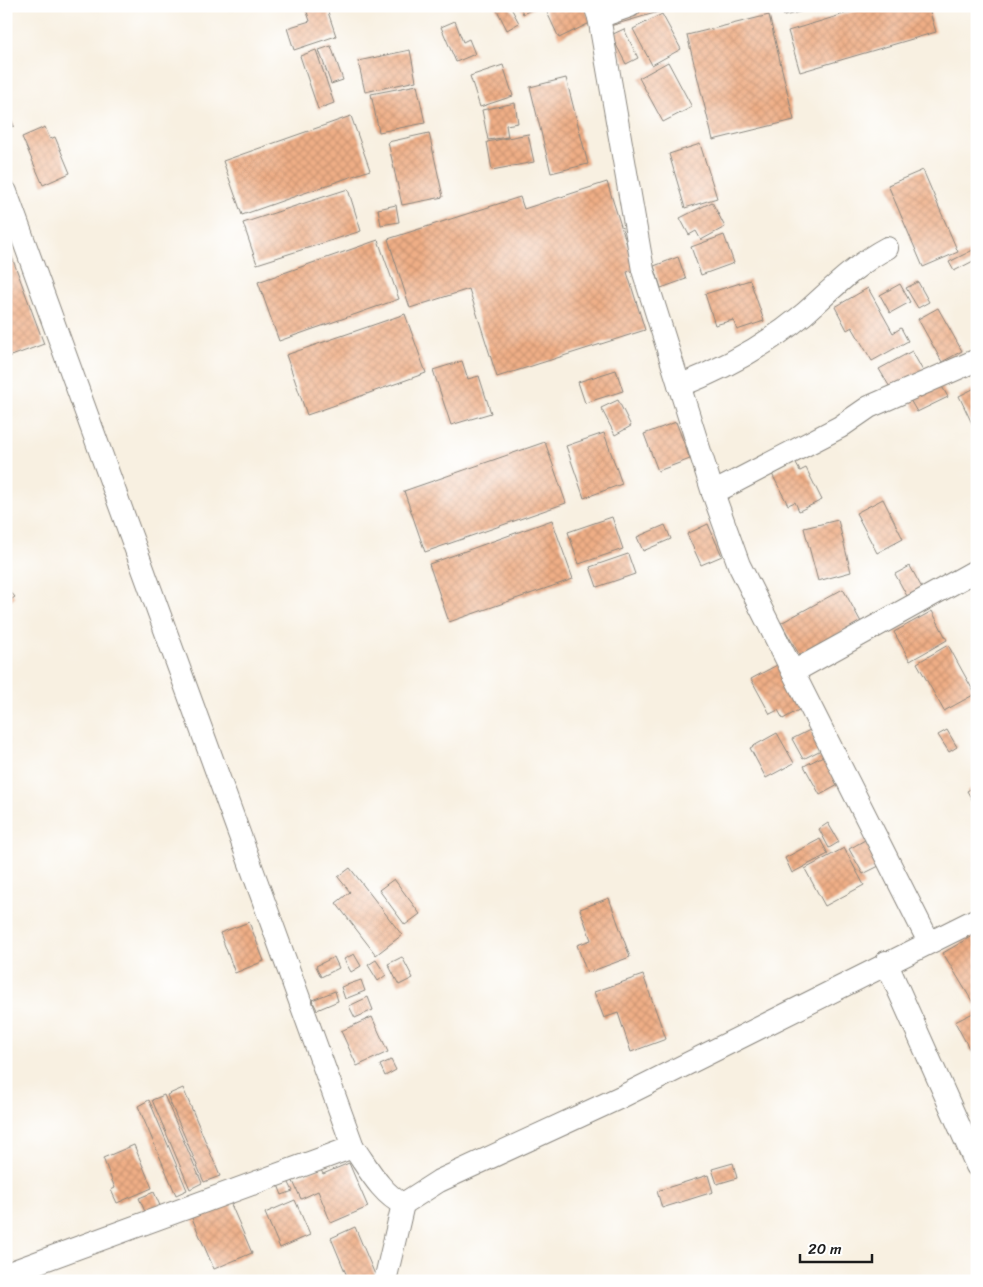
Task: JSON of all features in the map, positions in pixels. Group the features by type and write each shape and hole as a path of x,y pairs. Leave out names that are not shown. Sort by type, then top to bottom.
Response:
{"street":[{"path":"630,6 597,11 643,270 713,493 739,565 929,942"},
{"path":"6,192 353,1148 384,1190 393,1200 403,1204"},
{"path":"679,386 705,376 780,331 804,314 854,270 887,248"},
{"path":"713,493 840,427 869,407 977,360"},
{"path":"793,672 977,570"},
{"path":"385,1281 403,1204 439,1181 621,1097 886,962 977,919"},
{"path":"886,962 977,1166"},
{"path":"6,1274 353,1148"}],"building":[{"path":"315,6 326,6 336,36 294,50 287,28 310,21 306,9"},
{"path":"495,6 510,6 519,23 507,30"},
{"path":"520,6 538,6 523,14"},
{"path":"544,6 584,6 592,22 559,38"},
{"path":"646,6 671,6 672,8 610,26 608,18"},
{"path":"782,6 819,6 819,7 784,16"},
{"path":"871,6 928,6 936,32 800,72 788,31"},
{"path":"662,14 681,49 652,65 633,29"},
{"path":"769,15 794,120 713,140 687,35"},
{"path":"455,21 463,42 469,39 475,54 456,62 441,27"},
{"path":"624,29 638,58 626,64 611,35"},
{"path":"331,46 343,80 331,84 319,50"},
{"path":"316,50 334,103 318,109 300,56"},
{"path":"410,50 416,81 365,92 358,61"},
{"path":"668,62 692,107 663,122 639,78"},
{"path":"503,65 513,96 480,107 470,76"},
{"path":"566,78 588,164 551,173 530,87"},
{"path":"417,85 425,123 379,132 371,94"},
{"path":"515,103 518,123 506,125 508,137 488,140 482,110"},
{"path":"8,113 14,126 6,129 6,114"},
{"path":"351,116 370,170 242,215 223,161"},
{"path":"45,127 50,139 55,137 70,173 43,185 22,137"},
{"path":"429,133 443,197 402,205 388,142"},
{"path":"528,134 534,162 492,170 487,142"},
{"path":"700,144 717,198 685,208 669,154"},
{"path":"923,170 958,252 923,267 888,185"},
{"path":"607,182 635,270 627,272 645,330 497,377 469,289 410,308 388,239 520,197 524,209"},
{"path":"348,189 361,231 257,264 243,223"},
{"path":"712,202 725,227 701,240 696,231 689,235 680,218"},
{"path":"396,205 399,222 381,225 378,209"},
{"path":"724,235 734,263 701,275 691,247"},
{"path":"378,240 399,299 279,341 258,282"},
{"path":"6,241 44,344 6,358"},
{"path":"973,250 977,259 954,271 949,262"},
{"path":"678,257 686,279 661,288 654,266"},
{"path":"750,280 764,321 737,330 733,320 715,325 705,294"},
{"path":"918,282 929,302 918,308 906,288"},
{"path":"900,284 910,302 890,313 880,295"},
{"path":"868,288 893,333 901,328 908,341 872,361 852,327 847,330 835,307"},
{"path":"938,308 962,351 942,362 918,319"},
{"path":"405,314 426,373 307,415 286,355"},
{"path":"912,351 923,371 891,389 879,369"},
{"path":"462,361 468,379 479,376 491,413 451,425 433,370"},
{"path":"616,370 623,391 585,403 578,382"},
{"path":"940,383 948,397 917,412 909,398"},
{"path":"977,387 977,434 959,396"},
{"path":"618,400 631,426 615,435 601,408"},
{"path":"676,422 690,459 658,471 644,434"},
{"path":"604,433 622,484 584,498 566,446"},
{"path":"545,442 566,503 425,552 404,491"},
{"path":"795,462 800,471 806,468 822,500 799,511 795,502 788,505 772,474"},
{"path":"883,499 903,539 877,553 856,513"},
{"path":"612,517 623,549 579,564 568,532"},
{"path":"552,520 573,579 449,622 429,564"},
{"path":"838,520 851,572 818,581 804,528"},
{"path":"708,524 722,556 701,565 687,534"},
{"path":"665,525 671,539 643,551 637,537"},
{"path":"628,554 635,574 597,587 590,567"},
{"path":"910,566 922,588 907,596 895,574"},
{"path":"6,586 15,597 6,603"},
{"path":"843,589 861,622 800,656 781,623"},
{"path":"932,611 947,640 910,661 894,632"},
{"path":"948,645 975,694 944,711 917,663"},
{"path":"779,664 802,708 783,719 778,710 770,714 751,679"},
{"path":"810,730 821,750 803,759 792,739"},
{"path":"947,730 957,747 949,752 938,735"},
{"path":"777,733 794,763 766,778 750,748"},
{"path":"825,755 840,784 820,795 804,766"},
{"path":"977,785 977,802 974,803 967,791"},
{"path":"828,823 839,842 829,848 819,829"},
{"path":"820,839 828,854 792,873 785,858"},
{"path":"865,840 879,866 863,874 849,849"},
{"path":"844,848 864,885 825,906 805,869"},
{"path":"350,868 402,935 376,955 336,903 350,892 338,877"},
{"path":"394,879 420,914 405,925 379,890"},
{"path":"609,898 630,957 587,973 577,945 591,940 580,909"},
{"path":"249,922 264,961 235,973 220,933"},
{"path":"977,933 977,1005 975,1006 943,953"},
{"path":"354,954 361,966 351,972 344,959"},
{"path":"334,957 339,968 321,977 316,966"},
{"path":"402,957 413,978 399,985 388,964"},
{"path":"376,960 386,975 378,981 368,965"},
{"path":"643,975 666,1039 631,1052 618,1013 604,1018 594,992"},
{"path":"361,980 365,991 345,999 341,987"},
{"path":"335,991 338,1001 317,1010 312,1000"},
{"path":"368,997 373,1010 355,1018 349,1006"},
{"path":"977,1011 977,1049 971,1052 955,1022"},
{"path":"372,1017 388,1052 357,1066 341,1031"},
{"path":"391,1060 396,1070 385,1076 380,1065"},
{"path":"183,1088 220,1176 204,1182 167,1095"},
{"path":"164,1095 202,1183 190,1189 152,1100"},
{"path":"149,1100 187,1190 176,1195 138,1106"},
{"path":"134,1145 152,1188 117,1203 111,1190 115,1188 103,1158"},
{"path":"349,1163 368,1207 331,1223 318,1191 301,1199 292,1179 320,1168 323,1174"},
{"path":"733,1163 737,1178 717,1184 712,1169"},
{"path":"708,1175 713,1192 662,1208 657,1191"},
{"path":"288,1181 293,1191 282,1195 278,1185"},
{"path":"154,1192 161,1208 146,1214 139,1198"},
{"path":"295,1200 310,1235 280,1248 265,1213"},
{"path":"230,1202 252,1253 214,1269 192,1218"},
{"path":"355,1227 376,1277 367,1281 349,1281 331,1238"}]}
